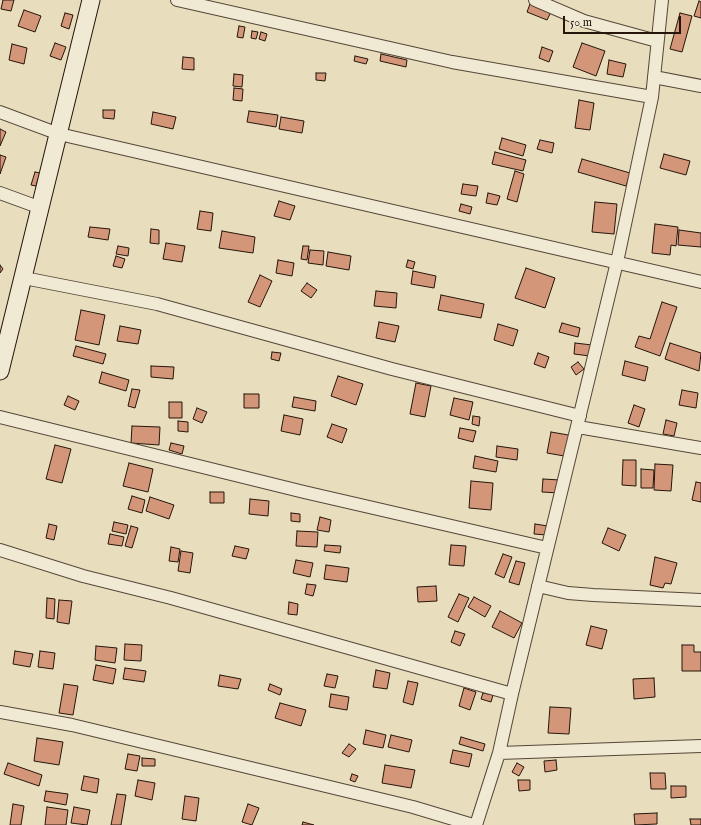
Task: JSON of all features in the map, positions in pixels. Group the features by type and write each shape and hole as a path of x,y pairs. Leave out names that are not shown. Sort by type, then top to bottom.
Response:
{"street":[{"path":"0,370 6,326 24,278 91,0"},
{"path":"177,0 452,62 652,97"},
{"path":"535,0 584,21 657,41"},
{"path":"0,712 72,725 405,805 475,825 499,753 547,548 617,262 652,97 662,0"},
{"path":"654,77 701,86"},
{"path":"0,112 59,134 701,282"},
{"path":"0,193 41,208"},
{"path":"24,278 157,304 579,421 701,448"},
{"path":"0,417 304,492 547,548"},
{"path":"0,550 83,576 171,598 512,694"},
{"path":"538,586 568,593 701,600"},
{"path":"499,753 701,746"}],"building":[{"path":"3,0 14,0 11,11 1,9"},
{"path":"699,1 701,2 701,18 694,16"},
{"path":"530,4 551,12 547,20 527,12"},
{"path":"24,10 41,16 35,32 18,26"},
{"path":"65,13 73,15 69,29 61,26"},
{"path":"680,13 692,16 682,52 670,49"},
{"path":"239,26 245,27 243,38 237,37"},
{"path":"252,31 258,32 256,39 251,38"},
{"path":"261,32 267,34 265,41 259,39"},
{"path":"55,43 66,47 61,60 50,56"},
{"path":"582,43 605,51 596,76 573,67"},
{"path":"12,44 27,48 24,64 9,60"},
{"path":"542,47 553,51 549,62 539,58"},
{"path":"381,54 407,60 406,67 380,61"},
{"path":"355,56 368,59 366,64 354,61"},
{"path":"183,57 194,58 194,70 182,69"},
{"path":"609,60 626,64 623,77 607,74"},
{"path":"316,73 326,73 325,81 316,80"},
{"path":"234,74 243,75 242,87 233,86"},
{"path":"234,88 243,89 242,101 233,100"},
{"path":"579,100 594,103 590,130 575,128"},
{"path":"103,110 115,110 114,119 103,118"},
{"path":"249,111 278,115 276,127 247,122"},
{"path":"153,112 176,117 173,129 151,124"},
{"path":"281,117 304,121 302,133 279,129"},
{"path":"0,129 6,132 0,146"},
{"path":"502,138 526,145 523,156 499,149"},
{"path":"540,140 554,143 552,153 537,149"},
{"path":"495,152 526,160 523,171 492,164"},
{"path":"664,154 690,161 686,175 660,168"},
{"path":"0,155 6,157 0,174"},
{"path":"582,159 630,173 626,186 578,172"},
{"path":"515,171 524,174 517,202 507,199"},
{"path":"35,172 40,173 36,186 31,185"},
{"path":"463,184 478,186 476,196 461,194"},
{"path":"488,193 500,196 497,205 486,203"},
{"path":"279,201 295,206 290,220 274,216"},
{"path":"595,202 617,204 614,234 592,232"},
{"path":"461,204 472,207 470,214 459,211"},
{"path":"200,211 213,213 211,231 197,229"},
{"path":"655,224 678,227 676,246 671,245 670,255 652,253"},
{"path":"90,227 110,229 108,240 88,237"},
{"path":"151,229 159,230 159,244 150,243"},
{"path":"679,230 701,233 701,247 678,245"},
{"path":"222,231 255,237 253,253 219,248"},
{"path":"166,243 185,246 182,262 163,259"},
{"path":"118,246 129,248 128,256 116,254"},
{"path":"303,246 309,246 307,260 301,259"},
{"path":"310,250 324,251 323,265 308,263"},
{"path":"328,252 351,256 349,270 326,266"},
{"path":"116,256 125,259 122,268 113,266"},
{"path":"278,260 294,263 292,276 276,273"},
{"path":"408,260 415,262 413,269 406,267"},
{"path":"0,265 3,269 0,273"},
{"path":"526,268 555,278 545,308 515,298"},
{"path":"413,271 436,276 434,288 411,284"},
{"path":"260,275 272,281 260,307 248,302"},
{"path":"307,283 317,290 311,298 301,291"},
{"path":"376,291 397,293 396,308 374,306"},
{"path":"441,295 484,304 481,318 438,310"},
{"path":"662,302 677,307 660,356 635,347 639,336 650,339"},
{"path":"81,310 105,315 99,345 75,340"},
{"path":"379,322 399,326 395,342 376,338"},
{"path":"562,323 580,328 578,337 559,332"},
{"path":"498,324 518,330 513,346 494,340"},
{"path":"120,326 141,330 138,344 117,341"},
{"path":"575,343 592,345 590,356 574,354"},
{"path":"670,343 701,353 699,371 665,359"},
{"path":"76,346 106,354 103,364 73,356"},
{"path":"272,352 281,353 279,361 271,359"},
{"path":"538,353 549,357 545,368 534,364"},
{"path":"625,361 648,367 645,381 622,375"},
{"path":"578,362 584,369 576,375 571,367"},
{"path":"151,366 174,367 173,379 151,377"},
{"path":"102,372 129,380 126,391 99,383"},
{"path":"338,376 363,384 356,405 331,396"},
{"path":"416,383 431,386 425,417 410,414"},
{"path":"132,389 140,390 135,408 128,406"},
{"path":"682,390 698,393 696,408 679,405"},
{"path":"244,394 259,394 259,408 244,408"},
{"path":"68,396 79,401 75,410 64,405"},
{"path":"294,397 316,401 315,411 292,407"},
{"path":"454,398 473,402 469,420 450,415"},
{"path":"169,402 182,402 182,418 169,418"},
{"path":"634,405 645,409 639,427 628,423"},
{"path":"197,408 207,412 202,423 193,419"},
{"path":"284,415 303,419 300,435 281,431"},
{"path":"473,416 480,417 479,426 472,424"},
{"path":"666,420 677,423 674,436 663,434"},
{"path":"178,421 188,422 188,432 178,431"},
{"path":"332,424 347,429 342,443 327,437"},
{"path":"132,426 160,427 159,445 131,443"},
{"path":"460,428 476,431 473,442 458,438"},
{"path":"551,432 574,436 570,457 547,453"},
{"path":"171,443 184,446 182,454 169,450"},
{"path":"55,445 71,449 62,483 46,479"},
{"path":"497,446 518,449 517,460 496,457"},
{"path":"475,456 498,461 496,472 473,468"},
{"path":"623,460 636,460 636,486 622,485"},
{"path":"129,463 153,469 148,492 123,486"},
{"path":"655,464 673,465 671,491 654,490"},
{"path":"641,469 654,470 653,488 641,488"},
{"path":"543,479 560,480 559,493 542,492"},
{"path":"471,481 493,483 491,510 469,508"},
{"path":"696,482 701,483 701,502 692,500"},
{"path":"210,492 224,492 224,503 210,503"},
{"path":"132,496 145,500 142,513 128,509"},
{"path":"150,497 174,505 169,519 146,511"},
{"path":"250,499 269,501 268,516 249,514"},
{"path":"291,513 300,514 300,522 291,521"},
{"path":"320,517 331,520 329,532 317,530"},
{"path":"114,522 128,525 126,534 112,531"},
{"path":"49,524 57,526 54,540 46,538"},
{"path":"535,524 548,526 547,535 534,534"},
{"path":"131,526 138,528 132,548 125,546"},
{"path":"608,528 626,535 619,551 602,543"},
{"path":"297,531 318,532 317,547 296,546"},
{"path":"110,534 124,537 122,546 108,544"},
{"path":"325,545 341,546 340,553 324,551"},
{"path":"451,545 466,546 464,566 449,565"},
{"path":"235,546 249,549 246,559 232,556"},
{"path":"171,547 180,549 178,562 169,561"},
{"path":"181,551 193,553 190,573 178,571"},
{"path":"503,554 512,557 504,578 495,574"},
{"path":"655,557 677,563 671,584 665,583 663,588 650,585"},
{"path":"296,560 313,563 310,577 293,573"},
{"path":"516,561 525,563 519,585 509,582"},
{"path":"326,565 349,568 347,582 324,579"},
{"path":"307,584 316,585 313,596 305,594"},
{"path":"436,586 437,601 418,602 417,587"},
{"path":"459,594 469,598 458,622 448,617"},
{"path":"474,597 491,606 485,617 468,607"},
{"path":"47,598 55,599 54,619 46,618"},
{"path":"59,600 72,601 69,624 57,622"},
{"path":"289,602 298,604 297,615 288,614"},
{"path":"500,611 522,623 514,638 492,627"},
{"path":"591,626 607,630 602,649 586,645"},
{"path":"455,631 465,634 460,646 451,642"},
{"path":"125,644 142,645 141,661 124,660"},
{"path":"682,645 694,645 694,652 701,652 701,671 682,671"},
{"path":"96,646 117,648 115,663 95,660"},
{"path":"15,651 33,654 30,667 13,664"},
{"path":"40,651 55,653 53,669 38,667"},
{"path":"96,665 116,669 113,684 93,680"},
{"path":"125,668 146,671 144,682 123,679"},
{"path":"376,670 390,673 387,689 373,687"},
{"path":"327,674 338,676 335,688 324,686"},
{"path":"220,675 241,679 238,689 218,686"},
{"path":"654,678 655,697 634,699 633,679"},
{"path":"408,681 418,683 413,705 403,702"},
{"path":"64,684 78,686 73,715 59,713"},
{"path":"270,684 282,689 280,695 268,690"},
{"path":"464,688 476,692 470,710 459,706"},
{"path":"483,693 493,695 491,702 481,699"},
{"path":"331,694 349,697 347,710 329,707"},
{"path":"280,703 306,710 301,726 275,718"},
{"path":"550,707 571,708 569,734 548,733"},
{"path":"366,730 386,735 383,748 363,744"},
{"path":"391,735 412,740 409,752 388,747"},
{"path":"461,737 485,744 483,751 459,744"},
{"path":"37,738 63,742 59,765 34,761"},
{"path":"349,744 356,749 349,757 342,753"},
{"path":"453,750 472,754 469,767 450,763"},
{"path":"128,754 140,756 137,771 125,769"},
{"path":"142,758 155,759 155,766 142,766"},
{"path":"556,760 557,770 545,772 544,761"},
{"path":"8,763 42,775 39,786 4,774"},
{"path":"517,763 524,767 519,776 512,772"},
{"path":"385,765 415,770 411,788 382,783"},
{"path":"650,773 665,773 666,789 651,789"},
{"path":"352,774 358,776 355,782 350,780"},
{"path":"84,776 99,779 97,793 81,790"},
{"path":"138,780 155,783 152,800 135,796"},
{"path":"518,780 530,780 530,790 519,791"},
{"path":"671,786 686,786 686,797 671,798"},
{"path":"46,791 68,794 66,805 44,801"},
{"path":"117,794 126,795 121,825 111,825"},
{"path":"185,796 199,798 196,821 182,819"},
{"path":"13,804 24,806 21,825 10,825"},
{"path":"248,804 259,808 252,825 242,822"},
{"path":"47,807 68,810 66,825 45,825"},
{"path":"74,807 90,810 87,825 71,823"},
{"path":"657,813 657,824 635,825 634,814"},
{"path":"690,819 701,819 701,825 691,825"},
{"path":"303,822 314,825 302,825"}]}
